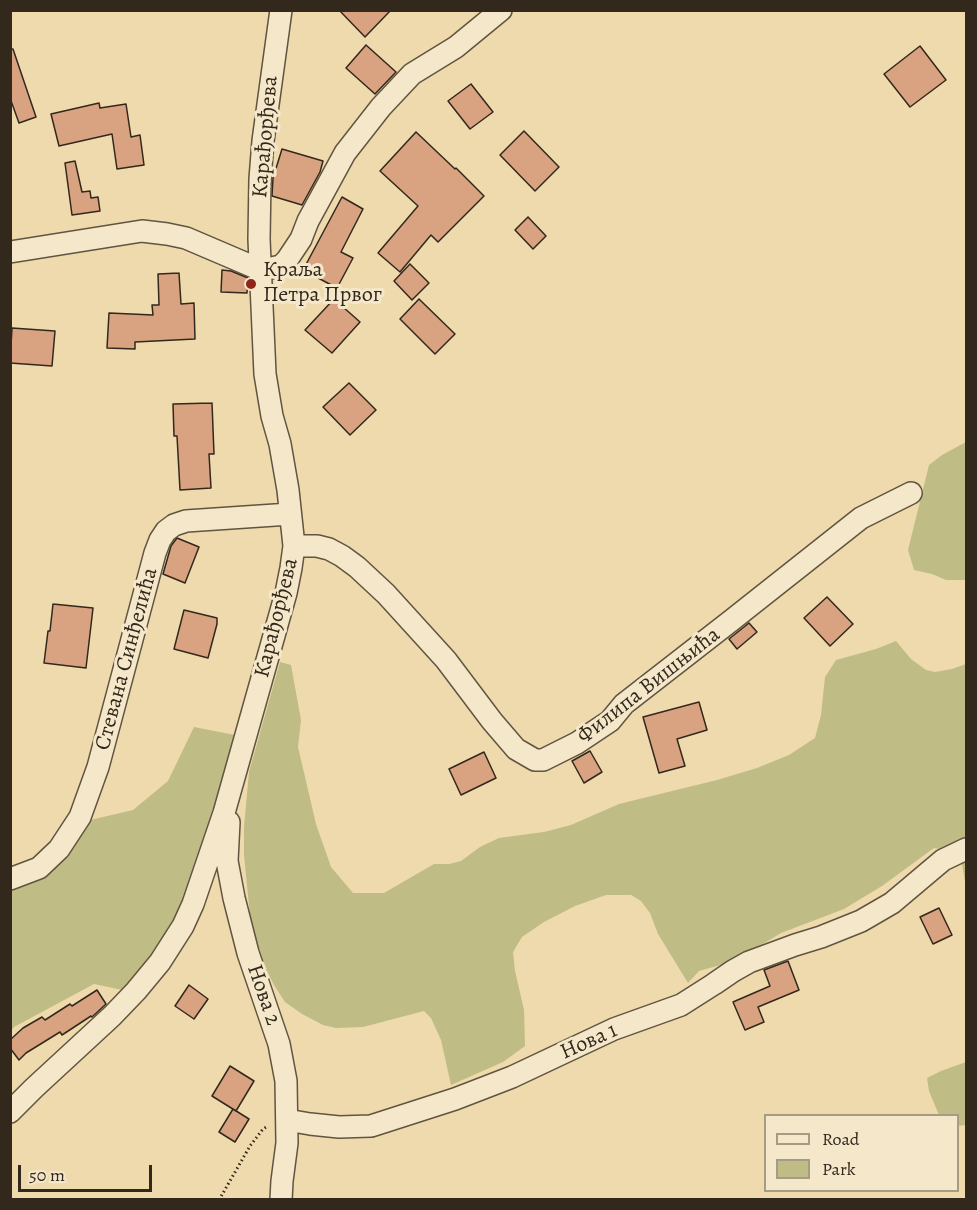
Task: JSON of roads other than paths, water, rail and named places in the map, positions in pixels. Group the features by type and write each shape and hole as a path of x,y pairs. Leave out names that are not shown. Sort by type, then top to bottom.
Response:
{"street":[{"name":"Карађорђева","path":"10,1112 136,992 160,962 183,926 231,791 286,593 294,546 288,490 267,384 259,209 263,141 281,10"},
{"path":"10,252 142,231 186,238 261,270 281,266 301,239 308,221 345,153 381,107 412,74 456,47 501,10"},
{"name":"Филипа Вишњића","path":"294,546 318,546 329,549 357,567 386,594 446,660 516,749 535,760 543,760 610,721 632,697 861,518 911,493"},
{"name":"Стевана Синђелића","path":"10,879 39,868 59,849 80,818 98,767 155,553 166,531 186,521 290,514"},
{"name":"Нова 2","path":"231,791 227,861 234,898 248,952 279,1044 286,1081 287,1143 281,1200"},
{"name":"Нова 1","path":"287,1120 310,1124 371,1126 455,1099 513,1077 614,1029 681,1005 749,962 861,921 892,903 943,860 966,849"}],"place":[{"name":"Краља Петра Првог","path":"251,284"}]}
